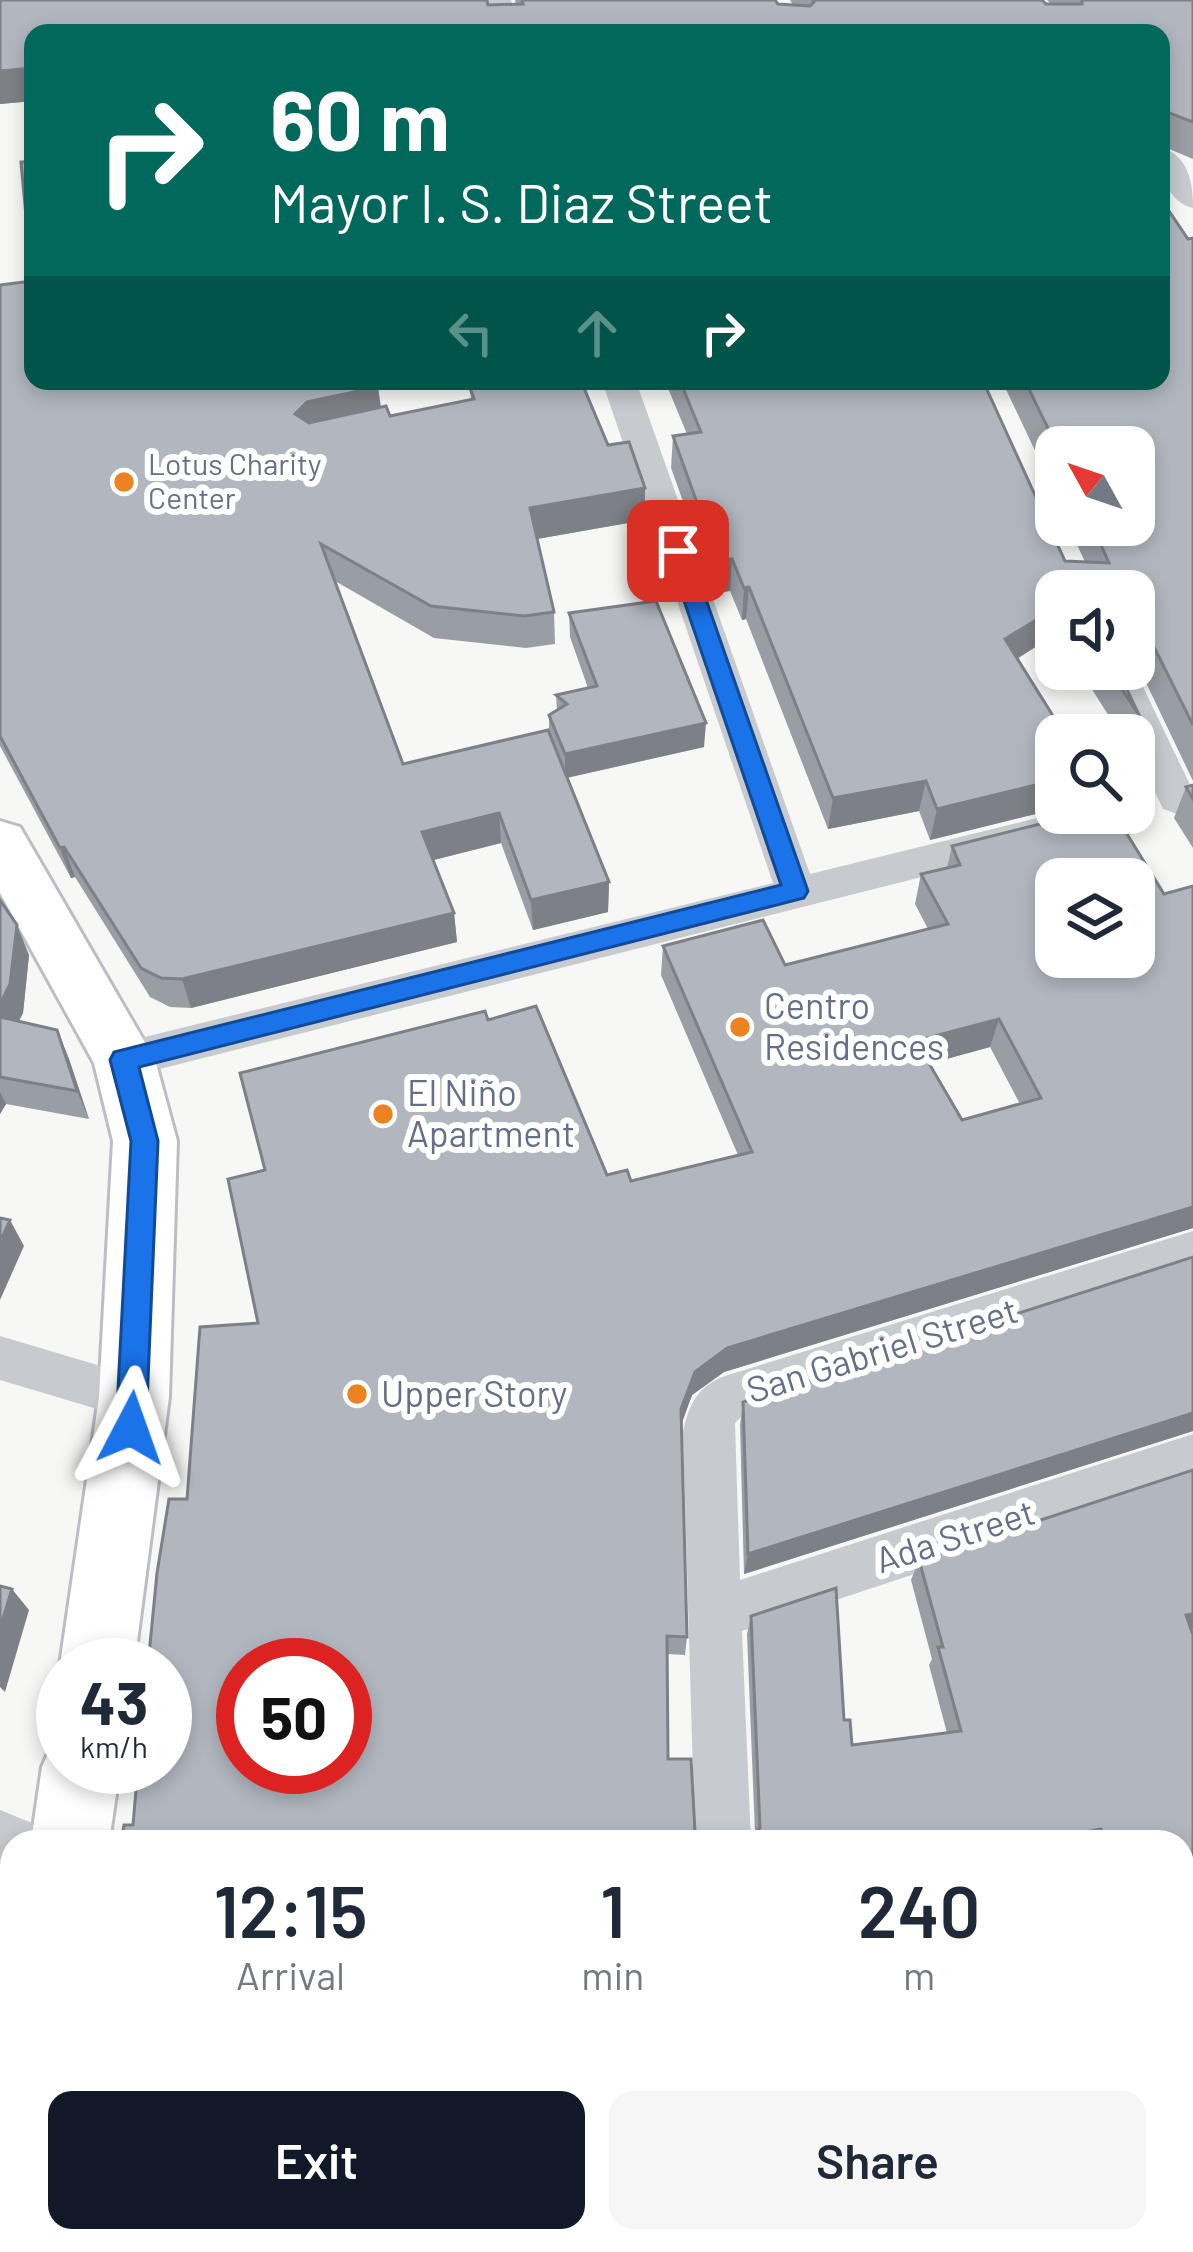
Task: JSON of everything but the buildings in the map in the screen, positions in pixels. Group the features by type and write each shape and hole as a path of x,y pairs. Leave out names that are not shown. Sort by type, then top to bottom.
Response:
{"main road":[{"path":"0,843 124,1060 145,1141 134,1397 101,1638"},
{"path":"72,1830 77,1794"}],"street":[{"path":"1170,169 1193,199"},
{"path":"622,390 796,891"},
{"path":"1127,690 1185,797 1155,804"},
{"path":"124,1060 1035,833"},
{"name":"San Gabriel Street","path":"723,1830 708,1431 713,1411 724,1399 1193,1252"},
{"path":"0,1358 134,1397"},
{"name":"Ada Street","path":"717,1613 1193,1458"}],"lane":[{"path":"538,396 565,390"}],"place":[{"name":"Lotus Charity Center","path":"124,482"},
{"name":"Centro Residences","path":"740,1027"},
{"name":"El Niño Apartment","path":"383,1114"},
{"name":"Upper Story","path":"357,1394"}],"route":[{"path":"131,1428 145,1141 124,1060 796,891 678,551"}]}
